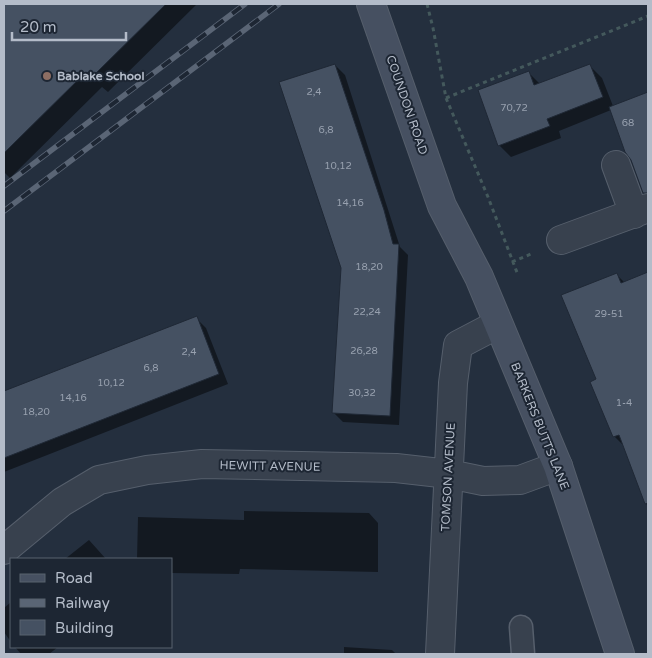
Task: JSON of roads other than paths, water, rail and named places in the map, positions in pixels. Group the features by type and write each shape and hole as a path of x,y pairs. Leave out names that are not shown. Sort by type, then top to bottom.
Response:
{"street":[{"name":"COUNDON ROAD","path":"371,4 442,206"},
{"path":"561,240 641,211 616,165"},
{"name":"BARKERS BUTTS LANE","path":"442,206 479,277 558,466 620,654"},
{"name":"TOMSON AVENUE","path":"440,654 452,383 458,345 498,324"},
{"name":"HEWITT AVENUE","path":"4,550 62,502 99,480 147,470 202,464 396,468 449,474 483,481 520,480 558,466"}],"lane":[{"path":"521,628 523,654"}],"railway":[{"path":"4,186 245,4"},
{"path":"4,211 279,4"}],"place":[{"name":"Bablake School","path":"47,76"}]}
